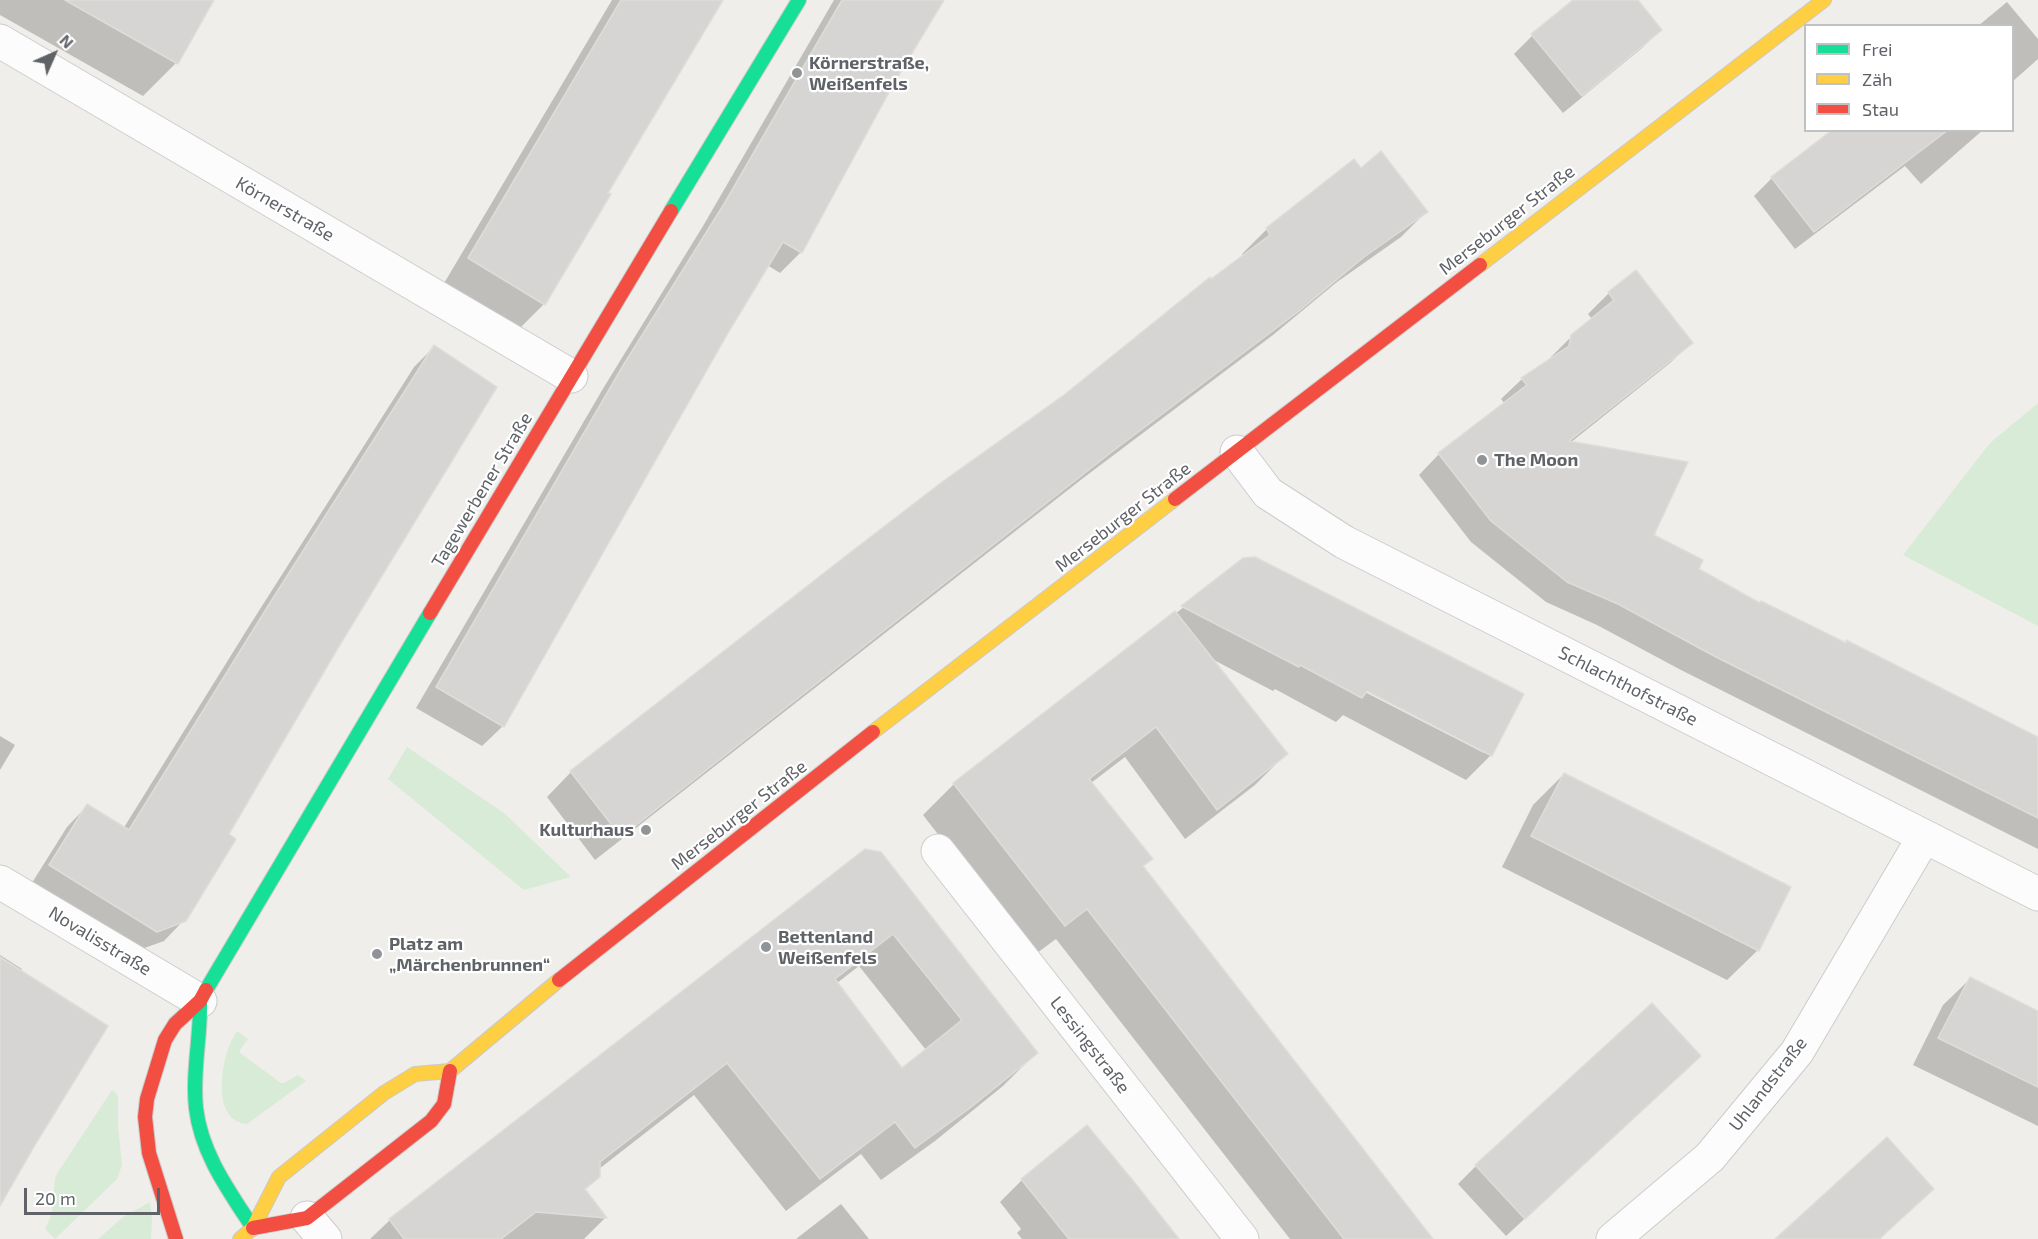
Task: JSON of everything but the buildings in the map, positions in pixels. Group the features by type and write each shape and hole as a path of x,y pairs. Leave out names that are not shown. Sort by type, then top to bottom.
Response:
{"main road":[{"name":"Tagewerbener Straße","path":"200,1000 571,376 799,0"},
{"name":"Merseburger Straße","path":"450,1071 570,971 867,737 1824,0"},
{"path":"200,1000 201,1022 196,1080 198,1121 215,1168 253,1228"},
{"path":"176,1239 147,1138 147,1100 164,1039 177,1019 200,1000"},
{"path":"240,1239 253,1228 279,1177 356,1114 415,1074 450,1071 444,1104 431,1121 316,1228 253,1228"}],"street":[{"name":"Körnerstraße","path":"0,41 571,376"},
{"name":"Schlachthofstraße","path":"1237,452 1268,493 1344,542 2038,894"},
{"name":"Uhlandstraße","path":"1613,1239 1710,1157 1797,1052 1924,837"},
{"name":"Lessingstraße","path":"938,850 1242,1239"},
{"name":"Novalisstraße","path":"0,882 200,1000"}],"green space":[{"path":"2038,403 2038,626 1903,555 1990,443"},
{"path":"407,747 504,813 571,877 524,890 388,779"},
{"path":"237,1031 248,1039 240,1053 281,1083 298,1075 306,1081 247,1124 229,1115 222,1096 225,1062"},
{"path":"112,1090 118,1097 122,1165 117,1179 55,1239 45,1229 52,1213 55,1178"},
{"path":"150,1202 151,1239 98,1239 123,1217"}],"traffic: fast":[{"path":"671,211 799,0"},
{"path":"206,990 430,613"},
{"path":"200,1001 195,1081 199,1125 217,1171 253,1228"}],"traffic: slow":[{"path":"1480,265 1824,0"},
{"path":"873,732 1175,499"},
{"path":"240,1239 253,1228 279,1177 384,1093 415,1074 450,1071 559,980"}],"traffic: jam":[{"path":"430,613 671,211"},
{"path":"1175,499 1480,265"},
{"path":"559,980 873,732"},
{"path":"176,1239 149,1153 145,1117 147,1099 165,1040 175,1024 200,1001 206,990"},
{"path":"253,1228 307,1218 431,1121 444,1104 450,1071"}],"place":[{"name":"Körnerstraße, Weißenfels","path":"797,73"},
{"name":"The Moon","path":"1482,460"},
{"name":"Kulturhaus","path":"646,830"},
{"name":"Bettenland Weißenfels","path":"766,947"},
{"name":"Platz am „Märchenbrunnen“","path":"377,954"}]}
